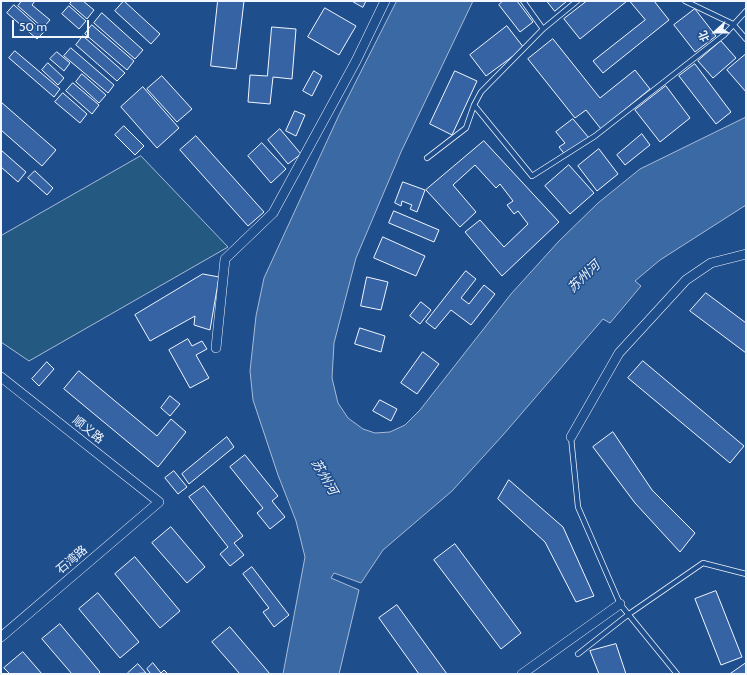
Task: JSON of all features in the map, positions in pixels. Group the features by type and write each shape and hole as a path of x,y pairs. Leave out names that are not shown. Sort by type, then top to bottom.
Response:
{"street":[{"path":"216,348 226,259 272,212 356,61 386,1"},
{"path":"571,437 619,353 686,280 711,263 746,254"},
{"name":"顺义路","path":"1,377 159,502"},
{"name":"石湾路","path":"1,637 159,502"},
{"path":"522,674 620,604"}],"lane":[{"path":"523,1 543,29"},
{"path":"427,158 466,128 474,105 481,92 543,29 577,1"},
{"path":"685,1 733,24 746,39"},
{"path":"474,105 532,176 595,136 724,35 746,11"},
{"path":"571,437 578,507 620,604 677,674"},
{"path":"578,654 629,614 703,563 746,574"}],"shaded area":[{"path":"141,156 228,247 29,361 1,342 1,236"}],"water":[{"name":"苏州河","path":"397,1 473,1 401,152 356,258 334,343 332,378 338,403 348,418 363,429 375,433 390,432 405,425 420,410 511,294 559,241 598,203 640,169 746,117 746,205 660,260 635,281 641,286 610,323 603,319 503,435 452,491 383,550 361,583 334,573 331,578 359,590 339,674 283,674 305,557 296,521 278,475 253,400 250,371 256,316 264,278 339,115"}],"building":[{"path":"22,1 35,1 32,5 50,20 43,28 18,6"},
{"path":"72,1 83,1 94,10 87,19 70,4"},
{"path":"124,1 160,34 151,44 115,11"},
{"path":"218,1 244,1 236,69 211,66"},
{"path":"352,1 366,1 363,7"},
{"path":"503,1 517,1 533,22 520,32 499,5"},
{"path":"547,1 567,1 555,11"},
{"path":"587,1 627,1 580,39 564,19"},
{"path":"630,1 654,1 669,20 603,73 593,61 645,20"},
{"path":"14,5 44,32 37,39 7,13"},
{"path":"69,6 86,21 79,29 62,14"},
{"path":"325,8 356,26 339,55 308,37"},
{"path":"695,9 716,36 695,52 674,25"},
{"path":"102,13 143,50 135,59 94,23"},
{"path":"92,25 134,61 127,70 85,34"},
{"path":"507,26 524,48 486,76 470,55"},
{"path":"272,27 296,29 292,79 273,77 270,104 248,102 250,75 267,76"},
{"path":"83,36 125,73 117,81 76,45"},
{"path":"553,39 600,98 635,70 650,89 601,129 586,110 575,118 528,59"},
{"path":"721,41 736,58 713,78 698,61"},
{"path":"71,48 114,85 108,93 64,56"},
{"path":"15,51 60,89 54,97 9,58"},
{"path":"57,52 70,63 64,71 50,59"},
{"path":"746,54 746,92 727,70"},
{"path":"48,63 64,78 58,85 42,70"},
{"path":"695,64 731,112 716,124 679,76"},
{"path":"314,71 322,76 312,96 303,91"},
{"path":"455,71 477,81 452,135 430,124"},
{"path":"82,74 106,95 99,103 76,82"},
{"path":"162,76 192,109 177,122 147,89"},
{"path":"73,83 99,105 92,114 66,91"},
{"path":"666,86 690,118 660,142 635,110"},
{"path":"143,87 179,128 157,148 121,107"},
{"path":"63,93 87,114 80,123 55,102"},
{"path":"1,102 56,150 42,166 1,130"},
{"path":"295,111 305,115 296,136 286,131"},
{"path":"573,119 589,138 566,156 559,147 565,143 556,132"},
{"path":"124,126 144,146 135,155 115,135"},
{"path":"280,129 301,154 288,164 268,140"},
{"path":"642,134 650,145 625,165 617,155"},
{"path":"196,136 264,212 248,226 180,150"},
{"path":"484,141 559,222 502,276 465,232 480,220 504,247 528,224 518,211 514,214 507,205 513,201 500,184 496,188 475,165 453,185 476,212 460,227 426,190"},
{"path":"262,143 286,169 271,183 248,156"},
{"path":"599,149 618,174 597,191 578,166"},
{"path":"1,150 26,172 18,182 1,167"},
{"path":"569,165 594,193 570,214 545,186"},
{"path":"35,171 53,188 47,195 28,178"},
{"path":"403,182 425,190 417,212 410,209 412,205 402,201 401,206 395,203"},
{"path":"394,211 439,230 434,242 389,223"},
{"path":"383,237 425,256 416,276 374,258"},
{"path":"466,271 476,279 461,298 469,304 484,285 495,294 471,325 451,310 435,329 426,322"},
{"path":"203,274 219,277 210,330 194,325 195,316 150,341 135,315"},
{"path":"367,277 388,282 381,310 361,306"},
{"path":"706,293 746,323 746,353 690,311"},
{"path":"421,302 431,310 420,324 410,316"},
{"path":"360,328 385,336 381,352 355,344"},
{"path":"188,339 192,346 202,341 207,349 196,355 209,378 190,388 169,350"},
{"path":"423,352 439,364 417,394 401,383"},
{"path":"643,361 744,446 730,463 628,378"},
{"path":"47,362 54,369 39,386 32,379"},
{"path":"79,371 157,436 171,419 186,432 158,467 64,389"},
{"path":"170,396 180,404 170,416 161,408"},
{"path":"380,400 397,409 391,421 373,411"},
{"path":"613,432 652,490 695,533 680,552 635,503 593,447"},
{"path":"227,437 234,447 189,484 182,474"},
{"path":"245,455 278,496 272,501 285,517 270,529 257,513 263,508 230,467"},
{"path":"174,471 187,487 178,494 165,478"},
{"path":"509,480 563,527 594,596 576,602 545,542 498,499"},
{"path":"204,486 243,536 234,543 244,555 230,566 220,554 228,547 189,497"},
{"path":"171,527 205,567 187,583 152,543"},
{"path":"455,544 521,633 501,649 434,560"},
{"path":"135,557 180,611 160,628 115,574"},
{"path":"252,567 289,615 274,627 263,612 269,608 243,574"},
{"path":"716,591 742,657 721,665 695,599"},
{"path":"98,593 139,642 120,658 79,609"},
{"path":"397,605 447,674 419,674 379,618"},
{"path":"60,624 100,672 98,674 72,674 42,639"},
{"path":"230,627 270,674 240,674 212,642"},
{"path":"616,644 626,674 599,674 590,651"},
{"path":"23,652 42,674 10,674 4,668"},
{"path":"153,663 161,673 164,670 168,674 149,674 150,673 147,669"},
{"path":"746,663 746,674 730,674"},
{"path":"138,664 146,673 128,673"}]}
